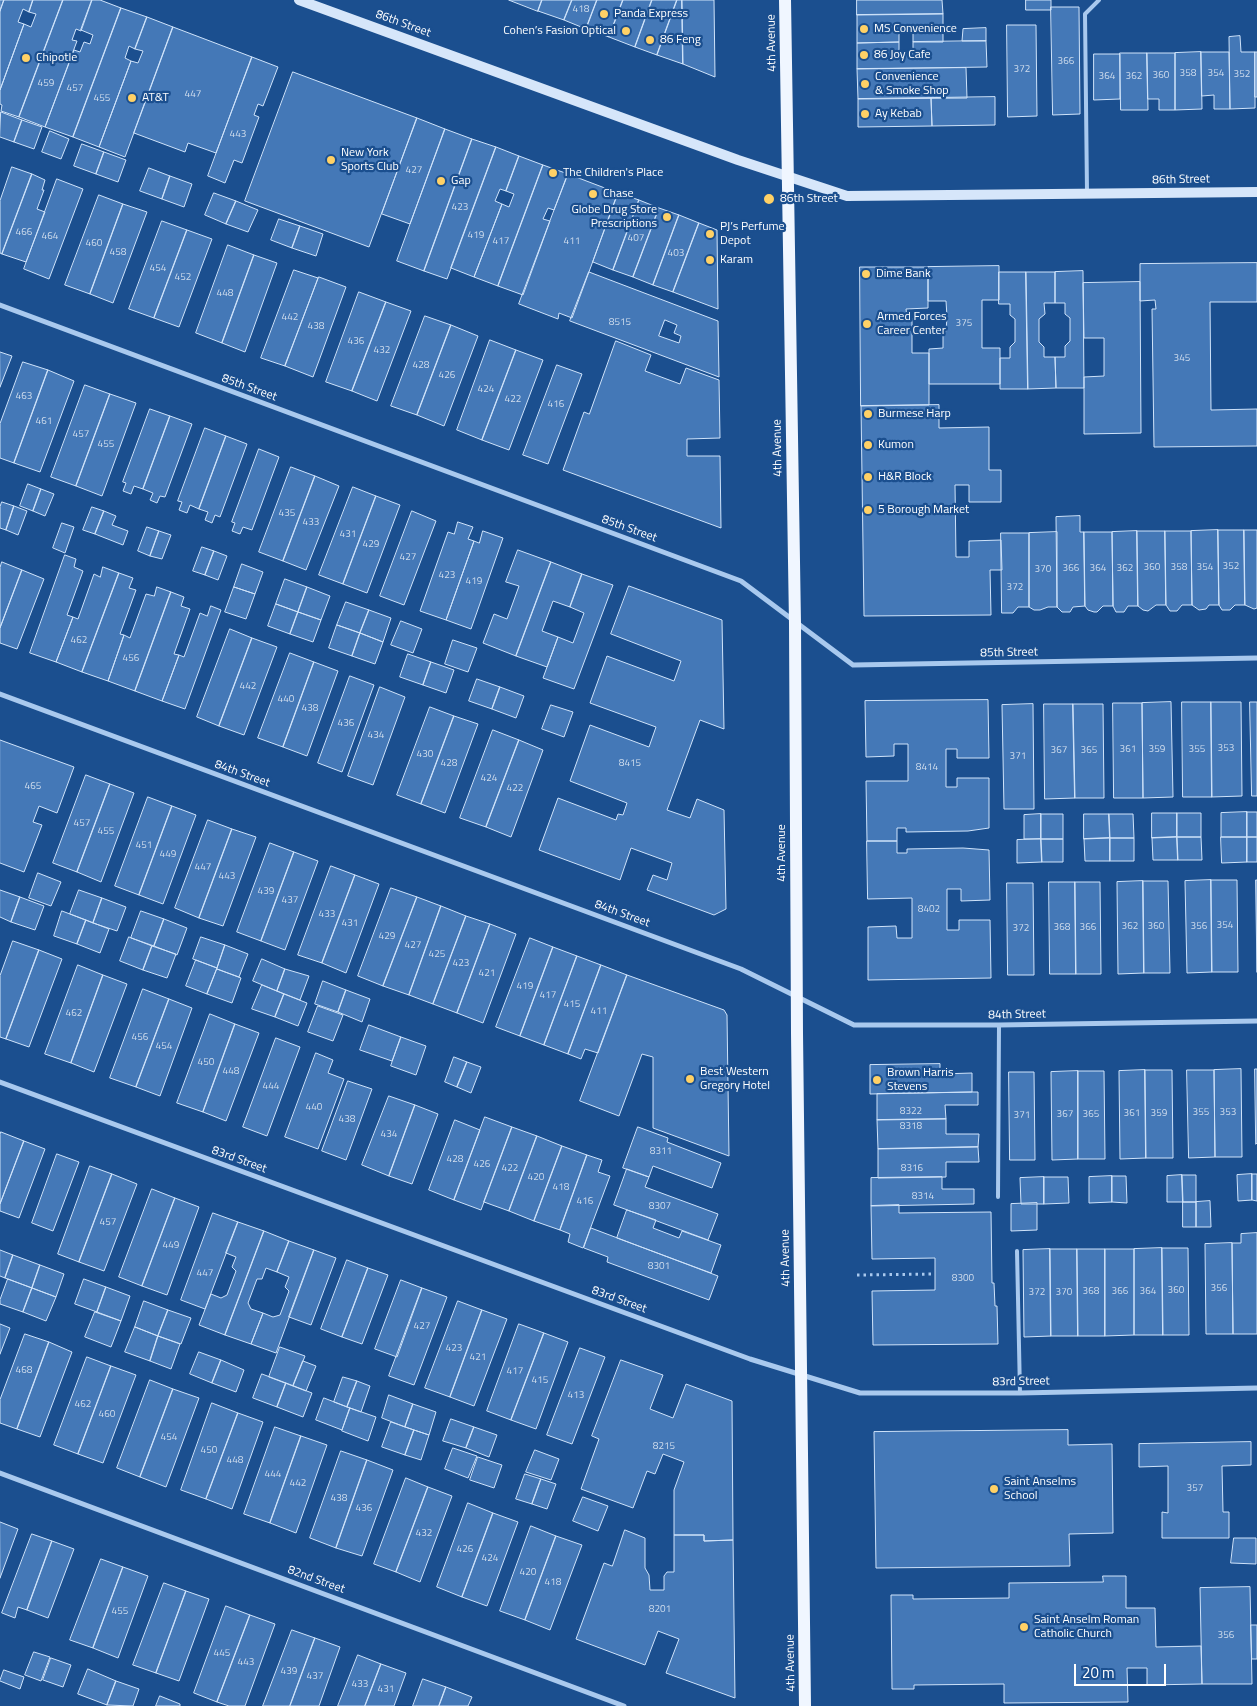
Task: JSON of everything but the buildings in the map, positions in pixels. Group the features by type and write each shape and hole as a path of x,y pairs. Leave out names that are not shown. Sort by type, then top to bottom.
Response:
{"main road":[{"name":"86th Street","path":"299,0 847,196 1257,192"},
{"name":"4th Avenue","path":"785,0 795,623 805,1706"}],"street":[{"name":"85th Street","path":"0,305 740,581 852,666 1257,658"},
{"name":"84th Street","path":"0,694 741,969 854,1025 1257,1021"},
{"name":"83rd Street","path":"0,1082 740,1356 860,1393 1020,1393 1257,1388"},
{"name":"82nd Street","path":"0,1473 624,1706"}],"lane":[{"path":"1087,194 1085,14 1099,0"},
{"path":"998,1025 998,1197"},
{"path":"1017,1251 1020,1393"}],"path":[{"path":"857,1275 935,1274"}],"place":[{"name":"Panda Express","path":"604,14"},
{"name":"MS Convenience","path":"864,29"},
{"name":"Cohen’s Fasion Optical","path":"626,31"},
{"name":"86 Feng","path":"650,40"},
{"name":"86 Joy Cafe","path":"864,55"},
{"name":"Chipotle","path":"26,58"},
{"name":"Convenience & Smoke Shop","path":"865,84"},
{"name":"AT&T","path":"132,98"},
{"name":"Ay Kebab","path":"865,114"},
{"name":"New York Sports Club","path":"331,160"},
{"name":"The Children's Place","path":"553,173"},
{"name":"Gap","path":"441,181"},
{"name":"Chase","path":"593,194"},
{"name":"86th Street","path":"769,199"},
{"name":"Globe Drug Store Prescriptions","path":"667,217"},
{"name":"PJ’s Perfume Depot","path":"710,234"},
{"name":"Karam","path":"710,260"},
{"name":"Dime Bank","path":"866,274"},
{"name":"Armed Forces Career Center","path":"867,324"},
{"name":"Burmese Harp","path":"868,414"},
{"name":"Kumon","path":"868,445"},
{"name":"H&R Block","path":"868,477"},
{"name":"5 Borough Market","path":"868,510"},
{"name":"Best Western Gregory Hotel","path":"690,1079"},
{"name":"Brown Harris Stevens","path":"877,1080"},
{"name":"Saint Anselms School","path":"994,1489"},
{"name":"Saint Anselm Roman Catholic Church","path":"1024,1627"}]}
